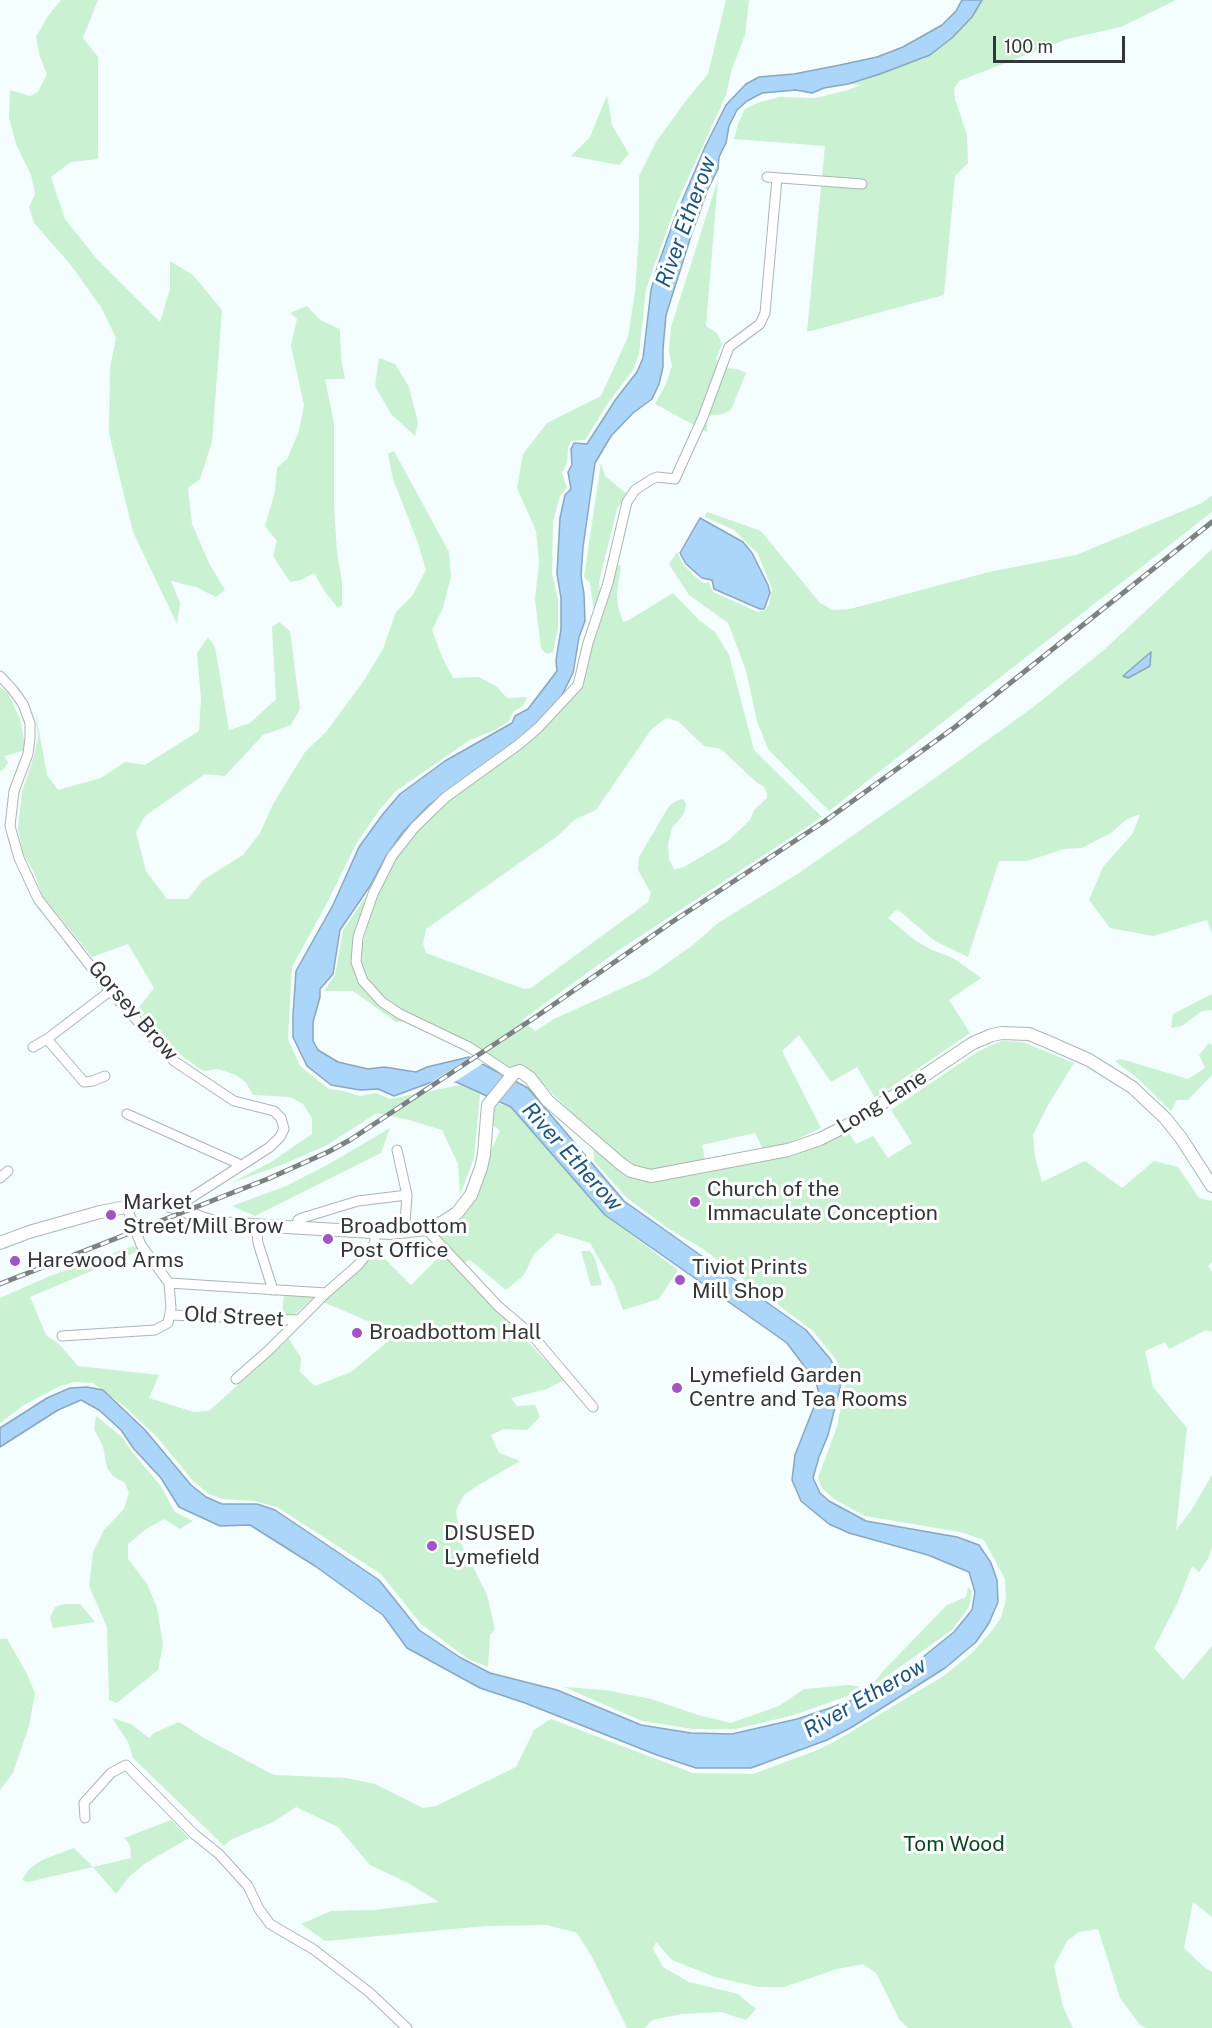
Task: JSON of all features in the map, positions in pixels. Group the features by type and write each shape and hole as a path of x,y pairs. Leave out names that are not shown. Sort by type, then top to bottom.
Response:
{"street":[{"path":"0,1243 126,1205 159,1203 210,1221 407,1233 426,1229 457,1213 471,1195 482,1162 489,1103 511,1076 469,1047 400,1014 382,1002 363,981 356,962 358,937 373,894 392,856 415,826 446,797 538,728 578,685 588,643 608,583 627,502 635,490 652,479 657,477 671,480 677,476 731,340 760,324 765,313 772,177 862,184"},
{"name":"Gorsey Brow","path":"0,676 22,704 30,723 28,754 14,791 10,826 19,858 38,899 110,991 174,1061 234,1101 278,1113 284,1129 280,1137 264,1152 186,1201 181,1209"},
{"path":"33,1047 110,991"},
{"name":"Long Lane","path":"511,1076 520,1071 525,1073 548,1101 608,1154 631,1172 651,1176 788,1150 820,1139 848,1125 982,1038 1002,1033 1029,1034 1089,1059 1132,1087 1181,1138 1212,1186"},
{"path":"47,1039 84,1082 105,1076"},
{"path":"127,1114 237,1163 239,1166"},
{"path":"397,1150 407,1195 405,1224 407,1233"},
{"path":"0,1179 8,1171"},
{"path":"296,1227 298,1220 302,1218 358,1201 407,1195"},
{"path":"63,1336 154,1330 166,1326 171,1315 169,1282 141,1245 126,1205"},
{"path":"256,1225 258,1243 273,1290"},
{"path":"426,1229 498,1306 532,1335 593,1407"},
{"path":"236,1379 358,1265 374,1245 376,1232"},
{"path":"169,1282 326,1293"},
{"name":"Old Street","path":"171,1315 297,1320"},
{"path":"85,1818 84,1803 111,1773 126,1765 194,1834 219,1854 248,1886 259,1909 270,1924 313,1949 369,1992 407,2028"}],"green space":[{"path":"61,0 98,0 83,38 98,57 98,159 71,162 51,177 65,219 96,258 160,322 170,289 170,261 193,275 222,310 212,442 200,479 188,488 192,524 209,563 225,590 216,597 196,587 171,581 180,603 177,624 133,532 109,433 110,368 116,338 101,307 70,264 34,223 29,207 35,194 31,175 16,144 9,118 10,90 30,96 38,92 47,74 40,57 36,37 48,16"},
{"path":"726,0 749,0 745,35 732,69 726,95 676,205 646,289 639,354 633,370 608,403 585,440 571,441 568,448 567,463 562,473 567,488 560,496 553,521 552,574 558,600 558,629 553,652 546,654 541,648 535,599 539,562 536,531 517,488 523,454 547,423 601,396 628,337 635,292 639,235 639,176 656,142 708,74"},
{"path":"982,0 1176,0 1121,27 1067,39 959,81 954,88 955,99 967,135 968,163 955,176 944,295 807,332 825,146 734,139 745,109 779,97 816,98 848,90 861,85 848,84 930,55 972,17"},
{"path":"607,95 612,125 629,154 619,165 571,156 590,137"},
{"path":"718,179 706,326 717,333 722,344 716,359 725,368 737,369 746,373 731,410 707,416 707,432 655,404 666,384 672,366 669,351 671,327"},
{"path":"307,306 320,320 340,329 341,358 345,379 325,379 334,424 334,507 342,582 342,605 338,608 314,573 301,580 290,582 273,556 277,541 265,526 275,492 277,468 287,459 299,431 304,405 291,346 297,319 290,313"},
{"path":"379,358 395,364 409,387 418,423 415,436 391,414 375,386"},
{"path":"394,451 449,552 451,576 443,608 432,630 453,678 479,677 496,686 507,698 527,697 523,706 513,712 509,721 495,730 470,740 396,791 380,809 356,844 292,967 288,1039 300,1066 329,1089 360,1096 376,1093 390,1099 460,1085 480,1094 474,1158 460,1195 458,1164 442,1130 377,1113 327,1145 284,1164 231,1183 271,1162 312,1134 312,1118 303,1104 290,1097 253,1095 246,1083 236,1075 218,1069 203,1071 171,1048 137,1010 154,988 128,944 92,957 42,895 34,872 23,853 18,828 22,792 38,737 35,709 47,775 58,790 101,778 125,762 145,765 199,731 201,698 197,653 208,637 215,647 229,730 250,723 276,699 272,627 279,622 290,631 300,709 291,725 263,735 225,776 205,774 145,816 136,832 146,871 167,899 188,899 203,880 243,855 260,833 273,804 305,752 326,732 363,682 383,649 396,612 412,596 426,570 393,479 388,454"},
{"path":"601,463 605,476 627,494 617,509 594,612 590,583 584,577"},
{"path":"1212,495 1212,512 829,811 768,749 757,721 746,670 728,623 689,595 669,564 677,552 683,564 693,575 704,583 709,583 713,592 758,612 765,610 769,605 772,589 758,554 734,530 705,517 707,512 761,531 820,603 833,610 850,609 989,572 1076,555 1202,503"},
{"name":"Tom Wood","path":"1212,549 1212,933 1207,920 1153,936 1110,928 1089,900 1103,867 1133,833 1140,814 1127,819 1111,833 1082,848 1064,849 1027,861 999,861 968,957 935,941 897,909 888,918 916,941 953,958 981,978 949,1000 970,1033 875,1098 857,1067 831,1082 799,1035 782,1051 821,1128 787,1144 763,1149 755,1133 702,1145 707,1169 848,1131 856,1144 873,1136 888,1158 912,1143 891,1110 977,1052 1001,1041 1023,1042 1074,1063 1048,1105 1033,1135 1035,1158 1042,1182 1085,1161 1122,1188 1154,1161 1178,1167 1199,1198 1212,1201 1212,1262 1208,1266 1212,1272 1212,1332 1206,1330 1169,1349 1165,1342 1145,1351 1153,1387 1187,1428 1176,1530 1191,1511 1212,1475 1212,1547 1208,1559 1199,1572 1192,1566 1177,1604 1154,1648 1183,1680 1212,1646 1212,1917 1193,1902 1184,1948 1212,1972 1212,2028 1146,2028 1140,2025 1120,1998 1098,1929 1079,1932 1067,1941 1054,1966 1063,2007 1073,2028 908,2028 899,2019 876,1973 863,1964 837,1969 784,1987 758,1987 715,1977 672,1960 656,1942 653,1949 663,1967 689,1982 738,1994 756,2009 746,2020 721,2012 682,2014 652,2020 645,2028 627,2028 592,1957 577,1933 547,1925 486,1926 325,1941 301,1924 331,1911 374,1910 439,1902 408,1883 370,1865 338,1827 296,1807 273,1822 230,1840 224,1846 133,1758 128,1742 112,1718 131,1724 149,1738 154,1733 179,1722 274,1775 346,1778 375,1784 423,1808 436,1806 516,1767 534,1730 551,1719 693,1773 753,1774 834,1742 945,1675 972,1653 990,1633 1001,1618 1006,1599 1005,1579 984,1540 960,1532 865,1516 834,1499 822,1488 818,1478 837,1427 846,1381 835,1358 812,1330 703,1249 669,1229 627,1198 594,1161 593,1134 523,1064 508,1070 414,1020 396,1022 353,991 324,991 335,975 343,930 367,895 354,939 360,954 376,893 394,857 416,828 580,687 615,563 621,566 617,593 618,607 623,622 673,593 699,620 715,632 729,655 754,750 822,817 616,952 522,1020 535,1031 554,1019 649,976 693,945 718,923 799,873 928,783 1032,708 1105,649","holes":["668,718 679,722 704,746 721,749 763,786 767,793 767,798 754,810 750,820 728,841 684,867 674,870 669,859 668,845 672,828 684,814 686,804 683,799 669,806 639,857 638,870 651,893 648,902 531,988 524,989 426,953 423,944 426,929 559,835 574,820 596,810 651,730"]},
{"path":"0,687 8,693 20,719 26,750 4,756 8,762 0,771"},
{"path":"1212,994 1212,1010 1202,1011 1182,1026 1171,1028 1173,1014"},
{"path":"1209,1043 1212,1045 1212,1075 1188,1100 1177,1100 1171,1111 1136,1077 1115,1061 1121,1059 1188,1079 1205,1068 1199,1055"},
{"path":"493,1102 511,1107 605,1215 678,1270 659,1299 623,1310 614,1285 590,1243 557,1233 534,1254 524,1275 506,1290 470,1260 464,1263 435,1232 462,1215 478,1191 486,1161 500,1131 492,1124"},
{"path":"390,1128 381,1153 255,1216 232,1206 286,1186"},
{"path":"133,1246 141,1250 30,1297 46,1335 59,1344 78,1366 159,1375 149,1398 194,1412 209,1411 289,1339 301,1358 300,1372 315,1386 351,1372 393,1337 384,1328 323,1302 378,1252 411,1285 443,1253 564,1380 547,1389 511,1398 517,1406 535,1405 540,1417 527,1430 504,1429 491,1435 499,1453 520,1461 464,1495 456,1510 460,1541 487,1595 495,1629 490,1635 488,1667 468,1659 421,1624 381,1574 277,1507 255,1501 222,1499 209,1494 193,1481 157,1437 124,1406 93,1383 73,1382 58,1387 24,1405 0,1423 0,1298 50,1276"},
{"path":"581,1251 590,1251 595,1259 602,1285 591,1286"},
{"path":"284,1295 314,1297 294,1315 282,1315"},
{"path":"96,1416 122,1437 160,1485 175,1512 193,1521 180,1529 164,1519 146,1529 128,1544 128,1559 147,1584 157,1608 163,1644 158,1670 117,1703 109,1700 107,1627 89,1586 93,1552 104,1530 124,1509 129,1493 125,1483 113,1476 107,1468 103,1446 94,1429"},
{"path":"968,1587 972,1591 969,1607 952,1630 870,1688 884,1670 947,1605 966,1597"},
{"path":"64,1604 80,1604 95,1622 53,1628 50,1618 55,1607"},
{"path":"0,1639 7,1639 35,1693 29,1726 13,1773 0,1790"},
{"path":"849,1685 870,1688 794,1715 736,1729 693,1729 642,1721 564,1687 605,1690 651,1699 698,1715 731,1723 779,1706 804,1689"},
{"path":"171,1820 189,1838 144,1864 129,1877 116,1894 93,1867 131,1858 130,1845 124,1838"},
{"path":"74,1848 93,1867 28,1882 22,1880 29,1869 42,1860"}],"water":[{"name":"River Etherow","path":"962,0 982,0 972,17 953,37 930,55 880,74 812,93 796,90 762,93 747,101 737,110 729,126 726,143 719,157 718,169 692,233 666,315 663,367 659,384 652,399 633,413 611,436 595,463 581,576 585,621 579,637 573,673 555,709 517,741 429,805 402,833 340,930 333,974 320,989 313,1022 313,1041 318,1050 338,1062 368,1069 384,1067 416,1072 427,1067 469,1057 528,1088 624,1201 806,1330 831,1360 841,1384 828,1435 813,1478 820,1493 829,1501 866,1521 957,1537 979,1545 991,1563 997,1580 998,1602 989,1623 976,1642 945,1668 852,1727 827,1740 751,1768 696,1768 480,1688 407,1648 383,1615 315,1566 250,1525 220,1526 179,1507 161,1478 134,1449 121,1430 99,1410 81,1400 58,1410 0,1447 0,1428 47,1398 70,1388 87,1387 103,1390 145,1430 191,1485 206,1497 222,1504 257,1504 275,1510 379,1580 419,1630 461,1658 490,1673 557,1690 641,1725 691,1733 732,1734 797,1719 827,1709 855,1699 923,1657 954,1632 972,1610 975,1592 969,1572 928,1555 849,1533 829,1524 801,1501 792,1480 795,1455 819,1394 816,1382 787,1343 605,1215 511,1107 456,1082 432,1082 394,1096 378,1089 360,1090 331,1085 307,1066 293,1037 296,971 333,905 359,847 400,794 445,761 512,723 515,716 528,709 557,671 556,660 561,629 561,598 557,574 560,518 565,495 571,489 568,472 572,465 571,449 574,443 587,444 616,399 637,372 643,358 651,290 657,268 674,220 705,147 726,105 746,84 759,77 794,74 840,65 877,57 903,47 942,25 956,11"},
{"path":"700,518 743,542 752,553 770,593 764,609 714,589 712,580 702,578 686,564 680,553"},
{"path":"1151,652 1150,666 1128,678 1123,676"}],"pier":[{"path":"472,1056 485,1062 450,1085 433,1085 421,1089"}],"railway":[{"path":"0,1284 270,1178 350,1140 825,821 955,727 1212,522"}],"place":[{"name":"Church of the Immaculate Conception","path":"695,1202"},
{"name":"Market Street/Mill Brow","path":"111,1215"},
{"name":"Broadbottom Post Office","path":"328,1239"},
{"name":"Harewood Arms","path":"15,1261"},
{"name":"Tiviot Prints Mill Shop","path":"680,1280"},
{"name":"Broadbottom Hall","path":"357,1333"},
{"name":"Lymefield Garden Centre and Tea Rooms","path":"677,1388"},
{"name":"DISUSED Lymefield","path":"432,1546"}]}
